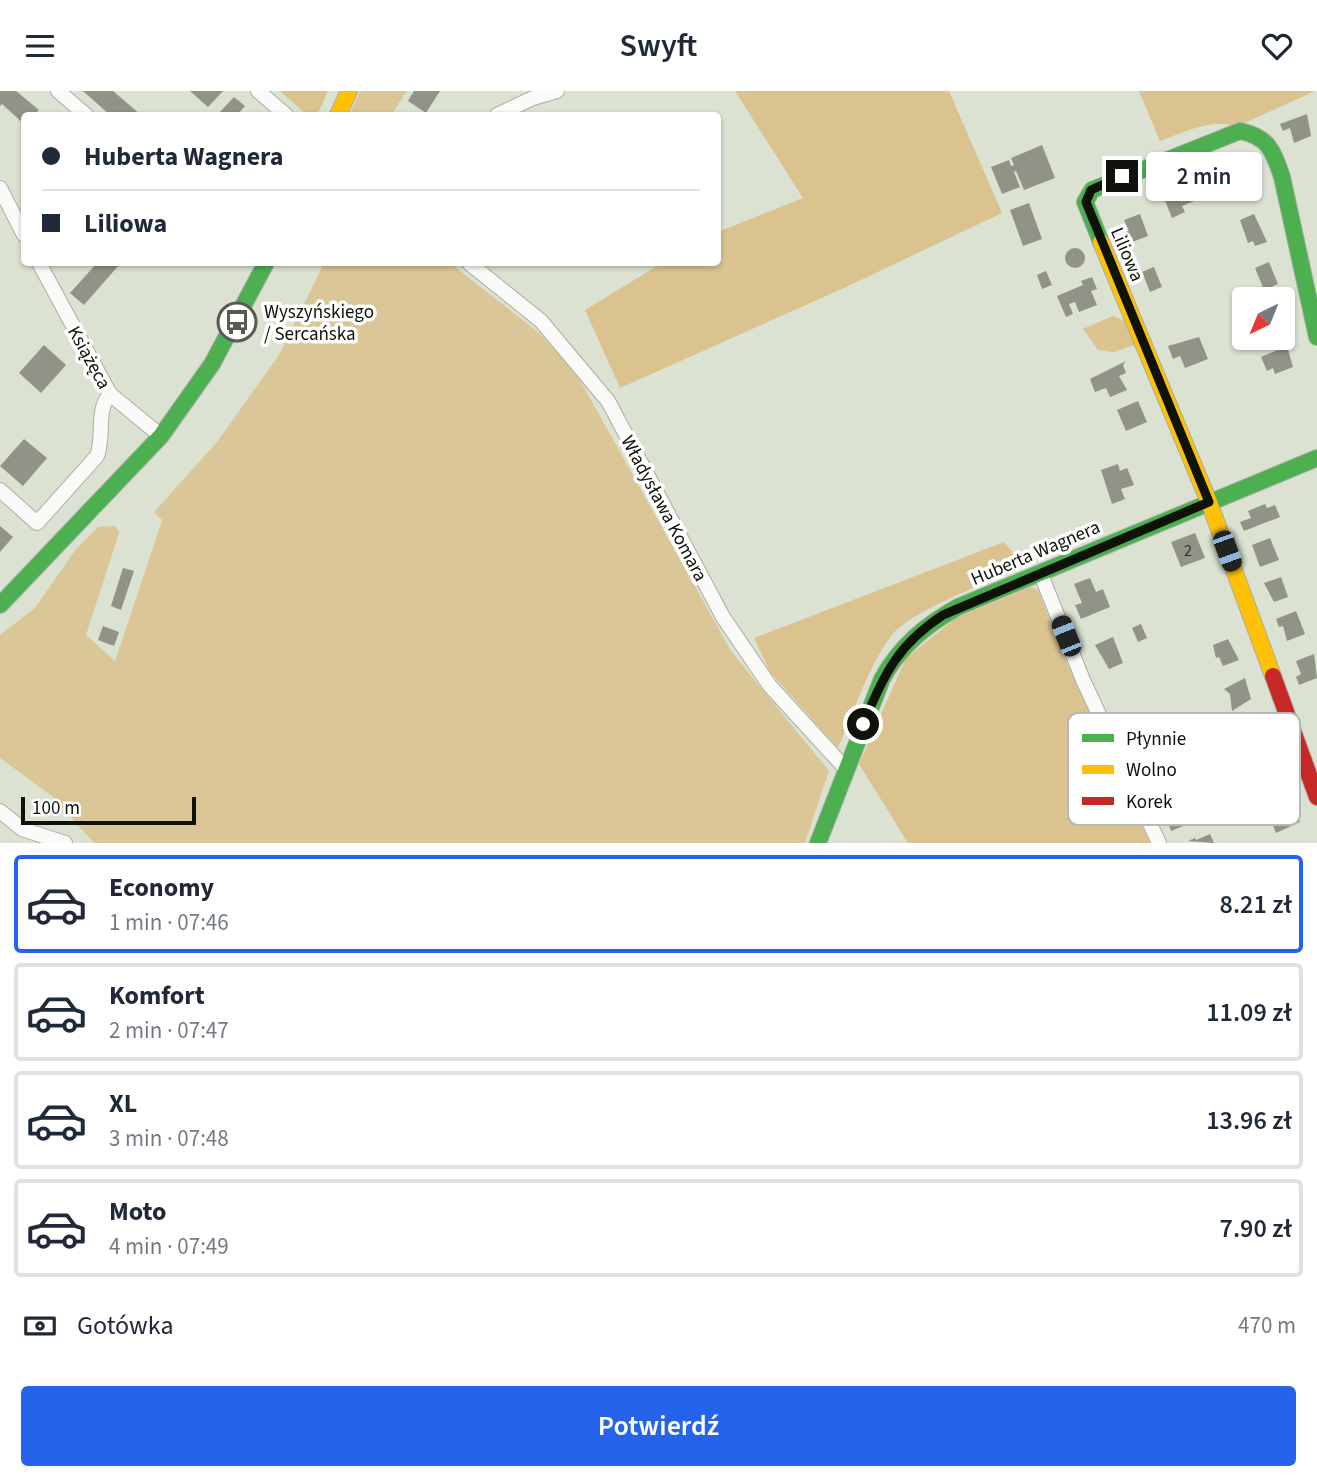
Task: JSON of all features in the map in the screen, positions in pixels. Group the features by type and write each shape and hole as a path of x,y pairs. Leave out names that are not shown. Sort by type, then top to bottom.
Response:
{"street":[{"path":"58,91 82,112"},
{"path":"258,91 282,112"},
{"path":"339,112 349,91"},
{"path":"503,112 533,98 557,91"},
{"name":"Liliowa","path":"1209,502 1089,213 1086,202 1091,190 1240,131 1258,135 1273,152 1282,177 1317,337"},
{"path":"0,188 4,205 21,230"},
{"name":"Książęca","path":"43,266 110,394 161,436"},
{"path":"0,605 161,436 212,364 264,266"},
{"name":"Władysława Komara","path":"473,266 541,321 608,401 723,617 770,686 845,768"},
{"path":"0,490 37,523 97,457 101,445 100,412 110,394"},
{"name":"Huberta Wagnera","path":"818,843 845,768 889,665 911,638 958,607 1317,458"},
{"path":"1209,502 1286,713"},
{"path":"1040,572 1098,713"},
{"path":"1300,751 1317,797"},
{"path":"0,811 22,829 65,843"},
{"path":"1151,825 1159,843"}],"shaded area":[{"path":"280,91 328,91 318,112 304,112"},
{"path":"360,91 407,91 393,112 350,112"},
{"path":"735,91 949,91 1002,213 846,287 620,388 585,310 657,266 721,266 721,231 803,198"},
{"path":"1139,91 1315,91 1236,127 1227,124 1208,125 1160,141"},
{"path":"323,266 454,266 538,332 576,373 731,651 829,771 805,843 94,843 52,796 0,758 0,635 35,608 76,549 98,527 115,526 119,533 86,635 115,661 162,520 154,512 217,442 279,355"},
{"path":"1113,316 1128,322 1137,344 1114,352 1098,350 1083,329"},
{"path":"1004,542 1024,567 953,597 901,626 891,636 875,662 838,748 770,672 754,638"},
{"path":"1031,587 1038,590 1090,713 1068,713 1068,825 1142,825 1150,843 908,843 859,764 906,658 956,618"}],"building":[{"path":"0,91 16,91 39,110 21,112 21,121 2,104 0,106"},
{"path":"83,91 113,91 138,112 107,112"},
{"path":"190,91 223,91 208,107"},
{"path":"414,91 440,91 427,112 408,101"},
{"path":"234,97 245,106 240,112 220,112"},
{"path":"1307,114 1311,136 1294,143 1290,128 1283,131 1280,124"},
{"path":"1042,145 1055,178 1024,190 1016,171 1014,172 1020,187 1002,194 991,167 1009,160 1011,166 1014,165 1011,158"},
{"path":"1192,182 1199,199 1182,206 1185,212 1172,218 1160,188 1171,184 1173,191"},
{"path":"1029,203 1042,239 1023,246 1010,210"},
{"path":"1140,214 1148,236 1127,244 1123,233 1129,231 1124,220"},
{"path":"1254,214 1267,242 1255,246 1253,241 1248,243 1240,220"},
{"path":"1075,248 1082,251 1085,258 1082,265 1075,268 1068,265 1065,258 1068,251"},
{"path":"1269,262 1278,284 1263,287 1255,268"},
{"path":"94,266 118,266 84,305 70,293"},
{"path":"1154,267 1162,287 1150,292 1142,272"},
{"path":"1046,271 1052,285 1042,289 1037,275"},
{"path":"1092,277 1097,289 1091,291 1097,305 1079,312 1075,302 1069,304 1073,314 1066,317 1057,296 1083,285 1081,281"},
{"path":"1199,337 1208,359 1185,368 1180,356 1173,359 1168,346"},
{"path":"44,345 66,365 41,393 19,373"},
{"path":"1278,350 1288,350 1293,367 1275,374 1273,368 1267,371 1261,357"},
{"path":"1126,361 1123,365 1126,373 1119,376 1127,390 1110,397 1106,388 1095,392 1090,379"},
{"path":"1138,401 1147,422 1126,431 1117,410"},
{"path":"24,439 47,458 23,486 0,466"},
{"path":"1118,464 1120,471 1127,468 1134,485 1121,489 1125,499 1112,504 1101,470"},
{"path":"1265,504 1267,508 1275,505 1280,517 1244,531 1240,522 1251,518 1248,511"},
{"path":"0,526 13,537 0,552"},
{"path":"1195,533 1205,558 1181,567 1171,542"},
{"path":"1270,538 1279,560 1260,567 1252,545"},
{"path":"123,568 134,571 121,610 111,606"},
{"path":"1281,577 1288,597 1274,602 1264,583"},
{"path":"1090,578 1096,592 1103,589 1110,607 1081,619 1075,605 1082,603 1074,584"},
{"path":"1296,611 1305,634 1287,641 1283,626 1279,627 1276,619"},
{"path":"1141,624 1147,638 1138,642 1132,628"},
{"path":"103,626 119,632 114,646 98,640"},
{"path":"1113,637 1123,663 1109,669 1095,645"},
{"path":"1228,639 1239,660 1223,666 1219,657 1216,658 1213,645"},
{"path":"1314,654 1317,678 1299,685 1296,677 1301,674 1296,661"},
{"path":"1245,678 1251,699 1232,711 1230,694 1224,689"},
{"path":"1169,825 1186,825 1171,831"},
{"path":"1273,825 1293,825 1276,833"},
{"path":"1210,834 1214,843 1188,841 1195,838 1196,840"}],"traffic: fast":[{"path":"1101,242 1085,202 1092,190 1240,131 1258,137 1264,141 1276,160 1282,177 1317,337"},
{"path":"0,605 161,436 212,364 264,266"},
{"path":"818,843 882,679 906,646 935,621 958,607 1317,458"}],"traffic: slow":[{"path":"339,112 349,91"},
{"path":"1101,242 1209,502 1273,676"}],"traffic: jam":[{"path":"1273,676 1286,713"},
{"path":"1300,750 1317,797"}],"place":[{"name":"Wyszyńskiego / Sercańska","path":"237,322"}],"route":[{"path":"863,724 895,656 911,638 943,615 1019,580 1209,502 1086,202 1091,190 1122,176"}]}
